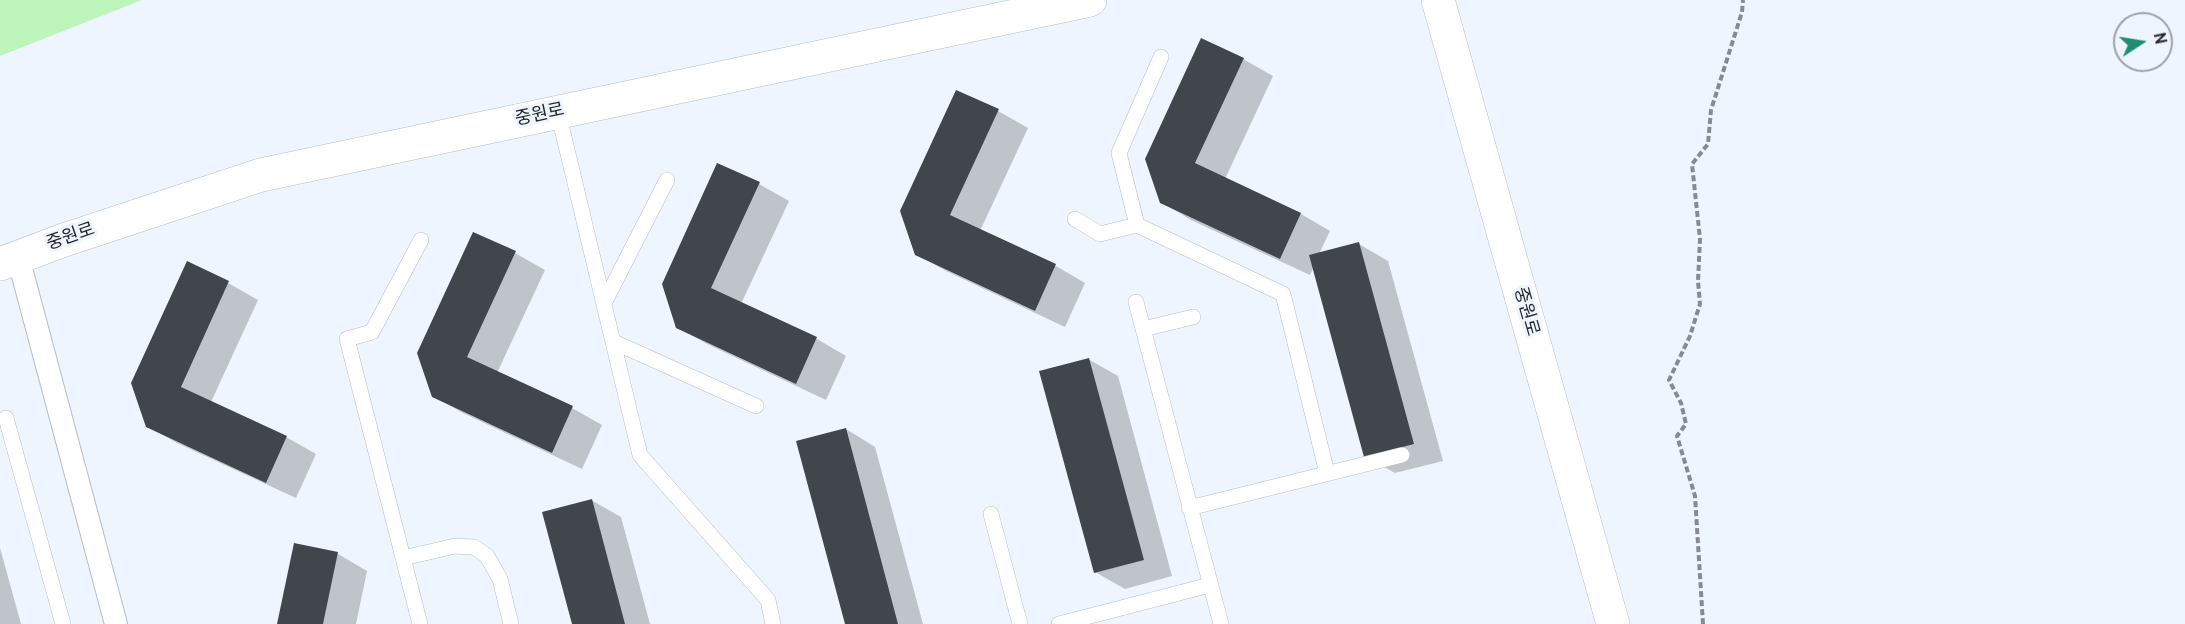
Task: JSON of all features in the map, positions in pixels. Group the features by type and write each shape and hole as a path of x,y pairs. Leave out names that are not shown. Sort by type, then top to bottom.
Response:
{"street":[{"name":"중원로","path":"9,261 75,236 261,175 1090,0"},
{"name":"중원로","path":"1438,0 1613,624"},
{"path":"9,261 116,624"}],"lane":[{"path":"1137,225 1119,153 1161,57"},
{"path":"558,112 640,455 768,600 773,624"},
{"path":"604,303 667,180"},
{"path":"1075,219 1100,234 1137,225 1283,294 1327,473"},
{"path":"420,624 347,339 372,332 421,240"},
{"path":"1136,302 1221,624"},
{"path":"1143,329 1193,316"},
{"path":"614,342 756,406"},
{"path":"6,417 63,624"},
{"path":"1190,508 1402,455"},
{"path":"991,514 1020,624"},
{"path":"403,558 455,546 474,547 487,556 500,579 511,624"},
{"path":"1059,624 1210,585"}],"path":[{"path":"1703,624 1695,496 1677,436 1686,424 1681,403 1669,380 1690,336 1700,304 1698,281 1700,238 1692,164 1708,144 1711,110 1742,12 1743,0"}],"green space":[{"path":"0,0 142,0 0,56"}],"building":[{"path":"1201,38 1244,58 1195,163 1301,213 1280,259 1160,203 1145,159"},
{"path":"956,90 999,109 950,215 1056,264 1035,311 915,255 900,211"},
{"path":"717,163 760,182 711,288 817,337 796,384 676,328 662,284"},
{"path":"473,232 516,251 467,357 573,406 552,453 432,397 417,353"},
{"path":"1359,242 1414,444 1364,457 1309,255"},
{"path":"187,261 229,281 181,387 287,436 266,483 146,427 131,383"},
{"path":"1089,358 1144,560 1094,573 1039,371"},
{"path":"846,428 898,624 845,624 796,441"},
{"path":"592,499 625,624 572,624 542,512"},
{"path":"294,543 338,552 323,624 277,624"}]}
